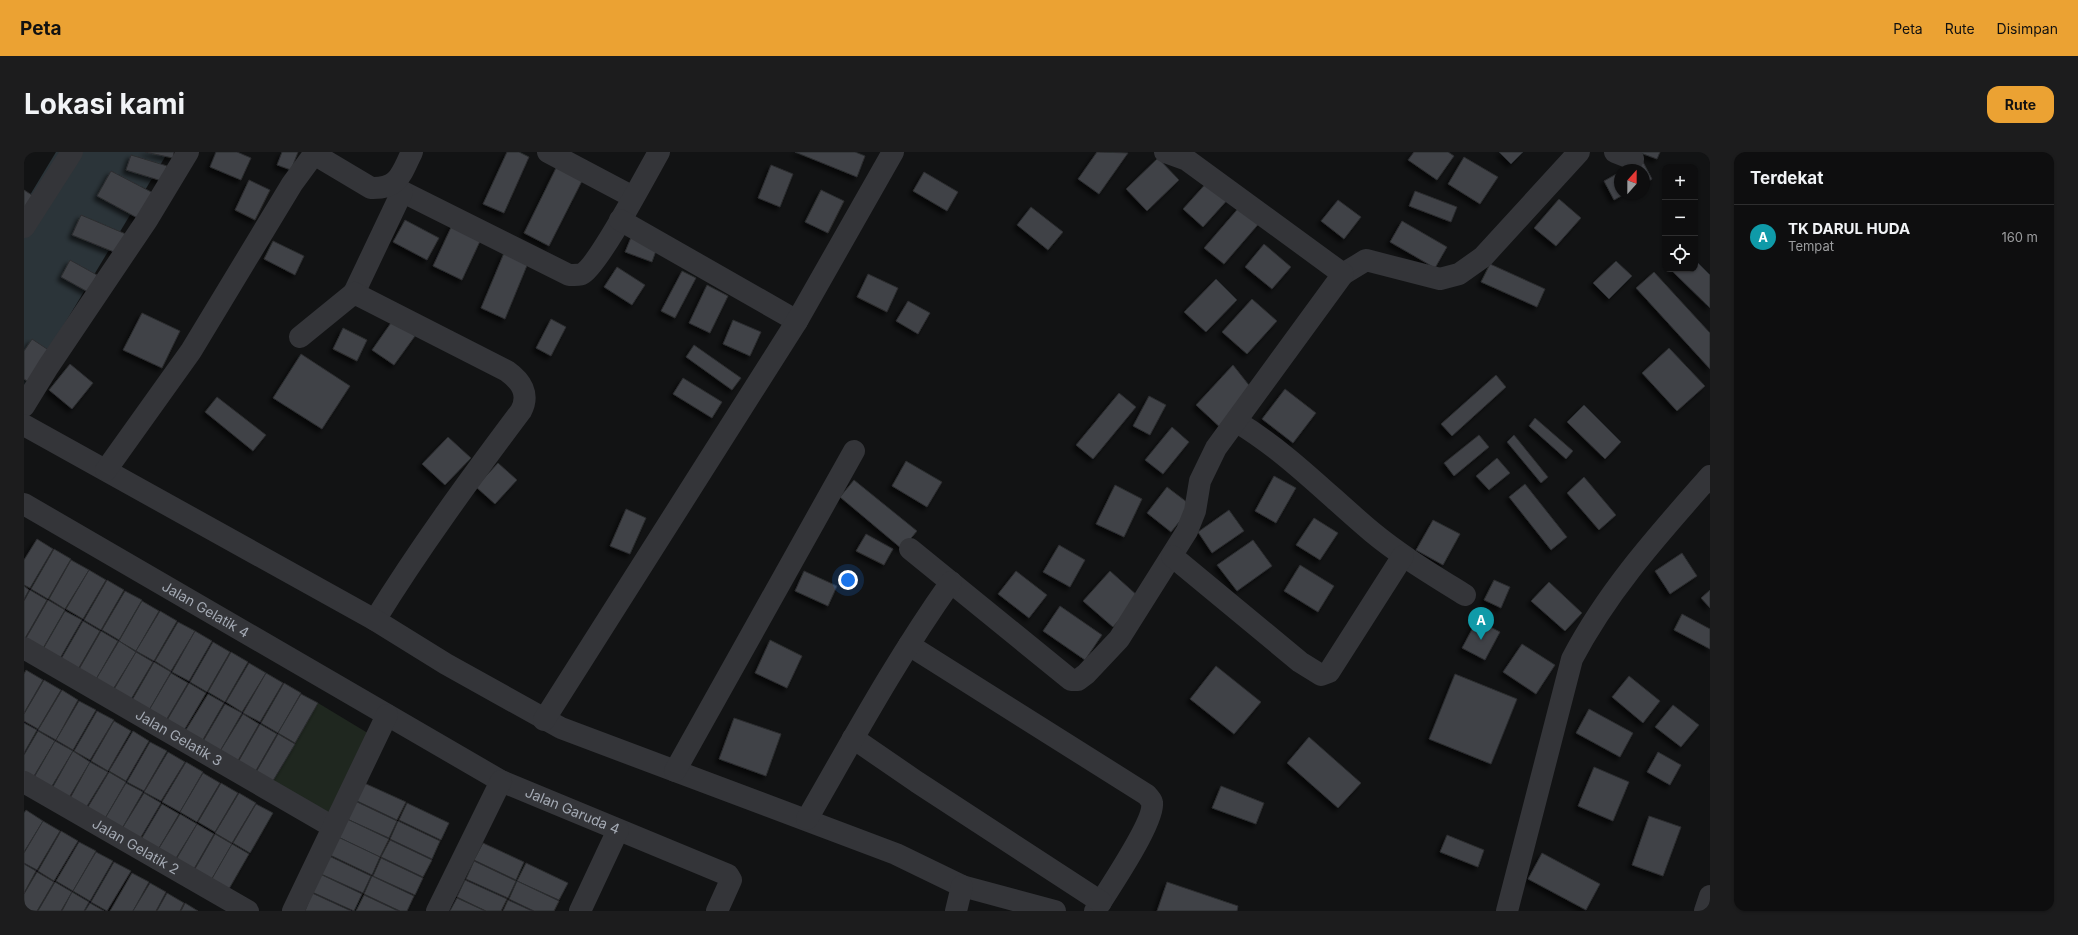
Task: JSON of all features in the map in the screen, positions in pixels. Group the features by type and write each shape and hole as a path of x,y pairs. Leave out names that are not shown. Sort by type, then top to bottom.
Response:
{"street":[{"path":"24,227 72,152"},
{"path":"24,406 147,220 188,152"},
{"path":"300,337 354,293 397,189 397,180 412,152"},
{"path":"548,152 633,197"},
{"path":"106,470 191,351 312,153 371,188 397,189 569,275 581,274 592,265 659,152"},
{"path":"544,720 797,321 893,152"},
{"path":"1165,152 1187,160 1343,274"},
{"path":"910,549 1063,674 1071,680 1078,680 1118,639 1187,531 1195,511 1200,481 1216,448 1237,422 1343,274 1366,260 1440,278 1459,274 1483,257 1579,152"},
{"path":"620,220 797,321"},
{"path":"354,293 507,371 523,386 525,396 525,404 521,411 470,478 416,554 375,620"},
{"path":"1237,422 1262,437 1403,556 1465,596"},
{"path":"24,425 375,620 446,664 544,720 561,728 807,819 903,857 962,886 1055,911"},
{"path":"675,771 854,451"},
{"path":"1507,911 1572,659 1587,630 1641,554 1710,476"},
{"name":"Jalan Gelatik 4","path":"24,504 387,715"},
{"path":"1172,556 1300,662 1321,674 1329,672 1403,556"},
{"path":"807,819 853,738 909,645 951,582"},
{"path":"853,738 1098,907 1142,834 1151,811 1151,800 1147,795 909,645"},
{"name":"Jalan Gelatik 3","path":"24,648 333,828"},
{"path":"293,911 387,715"},
{"name":"Jalan Garuda 4","path":"387,715 502,781 728,876 731,880 717,911"},
{"path":"437,911 502,781"},
{"name":"Jalan Gelatik 2","path":"24,782 248,911"},
{"path":"580,911 618,830"},
{"path":"956,911 962,886"},
{"path":"1706,911 1710,896"}],"shaded area":[{"path":"56,152 168,152 24,391 24,205"},
{"path":"318,703 371,735 328,816 271,784"}],"building":[{"path":"145,152 174,152 173,158"},
{"path":"216,152 237,152 251,158 241,180 210,167"},
{"path":"282,152 298,152 291,170 277,165"},
{"path":"507,152 519,152 529,157 504,213 483,204"},
{"path":"795,152 855,152 865,156 857,177"},
{"path":"1097,152 1128,153 1099,194 1078,179"},
{"path":"1414,152 1448,152 1454,156 1437,180 1408,160"},
{"path":"1499,152 1523,152 1511,164"},
{"path":"1638,152 1660,152 1657,159"},
{"path":"131,155 167,166 162,181 126,170"},
{"path":"1464,157 1498,177 1480,204 1448,184"},
{"path":"1158,158 1179,180 1147,211 1126,189"},
{"path":"1642,160 1644,164 1635,164"},
{"path":"771,165 793,174 780,207 758,198"},
{"path":"557,166 583,179 549,246 524,233"},
{"path":"111,171 157,195 143,221 97,196"},
{"path":"924,172 958,192 947,211 913,191"},
{"path":"1614,175 1614,200 1604,181"},
{"path":"1210,179 1230,197 1203,227 1183,209"},
{"path":"249,180 270,190 255,220 235,210"},
{"path":"24,190 38,199 24,220"},
{"path":"821,190 844,201 828,233 805,222"},
{"path":"1415,191 1457,207 1451,222 1409,206"},
{"path":"1559,199 1581,218 1556,246 1534,228"},
{"path":"1338,200 1361,217 1344,239 1321,221"},
{"path":"1242,204 1262,220 1224,264 1204,248"},
{"path":"1031,207 1063,232 1048,250 1017,225"},
{"path":"81,215 128,235 119,254 72,235"},
{"path":"405,220 439,238 427,260 393,242"},
{"path":"1402,221 1447,247 1435,268 1390,242"},
{"path":"453,223 482,237 462,280 433,266"},
{"path":"632,235 658,245 652,262 625,252"},
{"path":"273,241 304,256 295,275 264,259"},
{"path":"1264,244 1291,267 1272,289 1245,267"},
{"path":"504,253 528,263 505,319 481,308"},
{"path":"70,260 97,275 88,292 61,277"},
{"path":"1616,261 1632,276 1609,299 1593,283"},
{"path":"1698,263 1710,275 1710,308 1673,272 1698,272"},
{"path":"1490,264 1545,289 1537,307 1481,282"},
{"path":"617,267 645,285 632,305 604,287"},
{"path":"682,271 696,278 675,318 661,311"},
{"path":"1654,272 1710,333 1710,369 1636,288"},
{"path":"868,274 898,288 887,312 857,297"},
{"path":"1216,279 1237,300 1206,332 1184,312"},
{"path":"707,285 728,296 710,333 689,323"},
{"path":"1252,299 1277,321 1247,354 1222,332"},
{"path":"908,301 930,313 918,334 896,321"},
{"path":"142,313 180,331 162,368 123,350"},
{"path":"551,319 566,327 551,356 536,348"},
{"path":"393,320 415,336 394,365 372,350"},
{"path":"733,320 761,332 750,356 723,344"},
{"path":"343,328 367,340 357,361 333,349"},
{"path":"32,339 53,353 32,384 24,379 24,351"},
{"path":"694,345 741,378 732,390 686,357"},
{"path":"1669,348 1705,386 1677,411 1642,373"},
{"path":"301,354 350,386 322,429 273,398"},
{"path":"70,364 93,383 72,409 49,390"},
{"path":"1233,365 1252,389 1223,430 1196,405"},
{"path":"1496,375 1506,387 1452,436 1441,424"},
{"path":"683,378 722,402 712,418 673,394"},
{"path":"1285,389 1316,413 1293,443 1262,419"},
{"path":"1119,393 1136,407 1093,459 1076,445"},
{"path":"1149,396 1166,405 1150,435 1133,426"},
{"path":"217,397 266,435 253,451 205,412"},
{"path":"1584,405 1621,442 1605,459 1567,422"},
{"path":"1535,418 1573,451 1566,459 1529,426"},
{"path":"1172,427 1189,442 1163,474 1145,460"},
{"path":"1479,435 1489,447 1454,476 1444,463"},
{"path":"1514,435 1548,477 1541,483 1507,442"},
{"path":"448,437 471,458 445,485 422,464"},
{"path":"1497,458 1510,473 1489,490 1476,476"},
{"path":"906,461 942,482 927,507 892,486"},
{"path":"498,463 517,480 495,504 476,487"},
{"path":"1274,476 1296,488 1276,523 1255,511"},
{"path":"1584,477 1616,515 1599,530 1567,493"},
{"path":"854,480 917,531 902,549 840,497"},
{"path":"1525,484 1567,537 1551,550 1509,497"},
{"path":"1115,485 1142,499 1124,537 1096,524"},
{"path":"1167,487 1192,506 1171,532 1147,513"},
{"path":"626,509 646,518 630,554 610,546"},
{"path":"1229,510 1244,531 1212,553 1198,532"},
{"path":"1314,518 1338,533 1320,560 1296,545"},
{"path":"1433,520 1460,534 1443,565 1416,550"},
{"path":"866,534 893,549 884,565 856,551"},
{"path":"37,539 53,549 30,588 24,585 24,560"},
{"path":"1253,540 1272,566 1237,591 1217,565"},
{"path":"1059,545 1085,560 1070,587 1043,572"},
{"path":"54,549 71,559 48,599 31,589"},
{"path":"1682,553 1697,576 1670,594 1655,571"},
{"path":"71,560 89,570 65,609 49,599"},
{"path":"1300,565 1334,586 1318,612 1284,591"},
{"path":"89,570 106,580 83,619 66,609"},
{"path":"804,571 837,586 828,606 795,591"},
{"path":"1016,571 1047,595 1029,618 998,594"},
{"path":"1110,571 1139,597 1113,627 1083,601"},
{"path":"107,580 124,590 101,630 84,620"},
{"path":"1494,580 1510,587 1501,608 1484,600"},
{"path":"1549,582 1582,613 1565,631 1531,601"},
{"path":"24,586 29,590 24,599"},
{"path":"30,590 47,600 24,640 24,601"},
{"path":"1710,590 1710,608 1701,598"},
{"path":"125,591 142,600 119,640 102,630"},
{"path":"48,600 65,610 42,650 25,640"},
{"path":"142,601 159,611 136,651 119,641"},
{"path":"1060,606 1102,635 1085,660 1043,631"},
{"path":"65,611 82,620 59,660 42,651"},
{"path":"160,611 177,621 154,661 136,651"},
{"path":"1682,614 1710,629 1710,649 1674,630"},
{"path":"1477,620 1500,632 1485,660 1462,648"},
{"path":"83,621 100,631 77,671 60,661"},
{"path":"178,622 195,631 171,671 155,661"},
{"path":"101,631 118,641 95,681 78,671"},
{"path":"195,631 212,641 189,681 172,672"},
{"path":"770,640 802,656 787,688 755,673"},
{"path":"119,641 136,652 112,691 95,681"},
{"path":"213,642 230,652 207,692 190,682"},
{"path":"1522,644 1555,665 1536,694 1503,672"},
{"path":"136,652 153,662 130,701 113,691"},
{"path":"231,652 248,662 225,702 208,692"},
{"path":"154,662 171,672 148,712 131,702"},
{"path":"249,663 266,673 242,712 226,702"},
{"path":"1216,666 1261,702 1234,734 1190,699"},
{"path":"26,670 43,680 24,713 24,674"},
{"path":"171,673 188,683 165,722 148,712"},
{"path":"266,673 283,683 260,722 243,713"},
{"path":"1455,674 1517,699 1491,764 1429,739"},
{"path":"1629,676 1660,701 1643,723 1612,697"},
{"path":"44,680 61,690 38,729 24,721 24,714"},
{"path":"189,683 206,693 183,732 166,722"},
{"path":"284,683 301,693 278,733 261,723"},
{"path":"62,690 78,700 56,740 38,730"},
{"path":"208,694 224,703 201,743 184,733"},
{"path":"301,694 318,703 295,743 278,733"},
{"path":"79,701 96,710 73,750 56,740"},
{"path":"225,704 242,713 219,753 202,743"},
{"path":"1673,705 1699,725 1681,747 1655,727"},
{"path":"1589,709 1633,733 1620,757 1576,733"},
{"path":"97,711 114,720 90,760 74,751"},
{"path":"243,714 259,724 236,764 219,753"},
{"path":"734,718 781,734 766,776 719,759"},
{"path":"114,721 131,731 108,771 91,761"},
{"path":"24,723 37,730 24,753"},
{"path":"260,724 277,734 254,774 237,764"},
{"path":"38,731 55,741 31,781 24,776 24,755"},
{"path":"133,731 149,741 126,781 109,771"},
{"path":"278,734 295,744 271,784 255,774"},
{"path":"1309,737 1361,783 1338,808 1287,763"},
{"path":"55,741 73,751 49,791 32,781"},
{"path":"150,742 167,751 144,791 127,782"},
{"path":"73,751 90,762 67,801 50,792"},
{"path":"168,752 185,762 161,801 144,792"},
{"path":"1658,752 1681,765 1670,785 1647,772"},
{"path":"90,762 108,772 84,811 68,802"},
{"path":"186,762 203,772 180,812 162,802"},
{"path":"1594,767 1629,782 1613,821 1578,806"},
{"path":"109,772 126,782 103,822 85,812"},
{"path":"203,773 220,783 197,822 180,812"},
{"path":"126,783 143,792 120,832 103,822"},
{"path":"221,783 238,793 215,832 198,822"},
{"path":"364,783 406,802 397,820 355,800"},
{"path":"1221,786 1264,803 1256,824 1212,808"},
{"path":"144,793 161,803 138,842 120,832"},
{"path":"239,793 256,803 232,843 215,833"},
{"path":"355,801 397,821 389,838 347,819"},
{"path":"407,803 449,823 441,840 399,820"},
{"path":"162,804 179,814 156,853 139,843"},
{"path":"256,804 273,813 250,853 233,843"},
{"path":"26,810 43,821 24,852 24,813"},
{"path":"180,814 197,824 173,863 156,853"},
{"path":"1649,816 1681,827 1663,876 1632,865"},
{"path":"347,819 389,839 380,857 338,837"},
{"path":"43,821 60,831 37,870 24,863 24,853"},
{"path":"398,821 440,841 432,859 390,839"},
{"path":"197,824 214,834 191,874 174,863"},
{"path":"61,831 78,841 54,881 38,871"},
{"path":"215,834 232,844 209,884 192,874"},
{"path":"1447,835 1484,850 1478,867 1440,852"},
{"path":"338,837 380,857 372,875 330,855"},
{"path":"390,840 432,860 423,877 381,857"},
{"path":"79,842 96,851 73,891 56,881"},
{"path":"483,843 524,862 516,880 474,860"},
{"path":"232,844 249,854 226,894 209,884"},
{"path":"96,852 113,861 90,901 73,891"},
{"path":"1542,853 1600,884 1586,910 1528,879"},
{"path":"329,856 371,876 363,893 321,874"},
{"path":"381,858 423,878 415,895 373,876"},
{"path":"474,861 516,881 508,898 466,879"},
{"path":"114,862 131,871 107,911 91,902"},
{"path":"526,863 568,883 559,900 517,881"},
{"path":"24,864 36,871 24,893"},
{"path":"37,872 54,882 37,911 24,911 24,894"},
{"path":"132,873 149,882 133,911 110,911"},
{"path":"320,874 362,894 354,911 312,892"},
{"path":"372,876 414,896 407,911 400,911 364,894"},
{"path":"465,880 507,899 501,911 486,911 457,897"},
{"path":"517,881 559,901 554,911 534,911 509,899"},
{"path":"55,882 72,892 61,911 38,911"},
{"path":"1167,882 1238,906 1237,911 1157,911"},
{"path":"150,883 166,892 156,911 133,911"},
{"path":"72,892 89,902 84,911 62,911"},
{"path":"167,893 184,903 180,911 157,911"},
{"path":"312,893 351,911 305,911"},
{"path":"364,895 398,911 356,911"},
{"path":"457,898 485,911 450,911"},
{"path":"508,900 532,911 503,911"},
{"path":"90,903 104,911 85,911"},
{"path":"185,903 198,911 181,911"}],"place":[{"name":"TK DARUL HUDA","path":"1481,640"}]}
